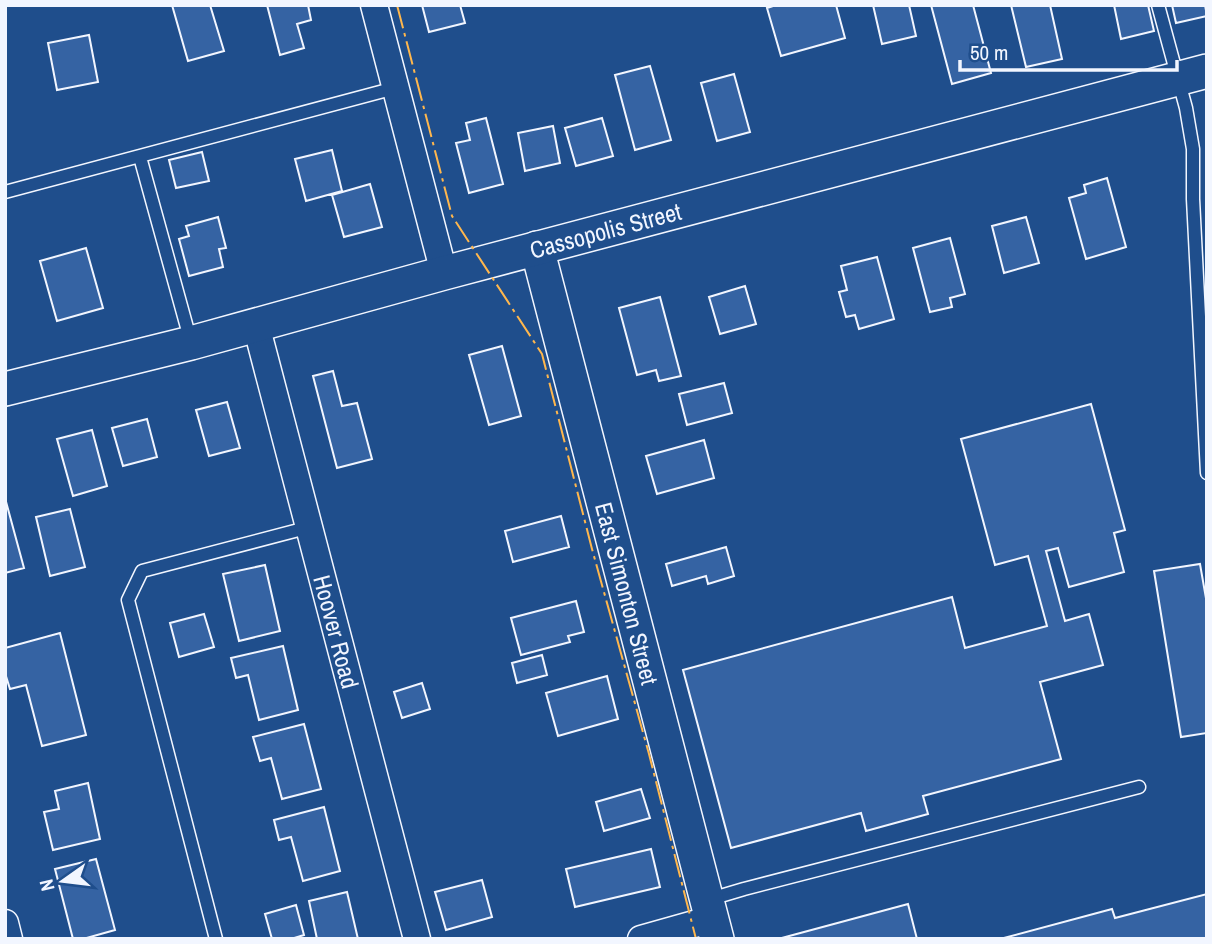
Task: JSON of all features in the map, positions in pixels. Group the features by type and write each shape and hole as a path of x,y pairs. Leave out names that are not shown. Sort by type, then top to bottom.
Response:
{"street":[{"path":"374,5 444,273"},
{"name":"Cassopolis Street","path":"5,389 256,325 1193,75"},
{"name":"East Simonton Street","path":"537,248 712,919"},
{"name":"Hoover Road","path":"256,325 417,939"},
{"path":"641,939 712,919"},
{"path":"5,923 9,939"}],"lane":[{"path":"1158,5 1193,75 1186,108 1192,149 1207,473"},
{"path":"5,192 395,88"},
{"path":"140,157 191,342"},
{"path":"216,939 128,600 142,571 310,527"},
{"path":"712,919 757,886 1139,787"}],"building":[{"path":"172,5 210,5 224,51 188,61"},
{"path":"267,5 308,5 311,20 297,24 304,48 280,55"},
{"path":"422,5 460,5 465,23 429,32"},
{"path":"776,5 836,5 845,38 781,56 767,8"},
{"path":"873,5 909,5 916,36 882,44"},
{"path":"931,5 973,5 991,73 952,84"},
{"path":"1011,5 1050,5 1062,59 1026,67"},
{"path":"1114,5 1148,5 1154,31 1121,39"},
{"path":"1172,5 1205,5 1207,16 1176,23"},
{"path":"89,35 98,82 57,90 48,43"},
{"path":"650,66 671,140 635,150 615,75"},
{"path":"734,74 750,132 717,141 701,83"},
{"path":"486,118 503,184 469,193 456,143 470,140 466,123"},
{"path":"602,118 613,156 576,166 565,128"},
{"path":"553,126 560,163 525,171 518,133"},
{"path":"332,150 342,191 306,201 295,159"},
{"path":"202,152 209,181 176,188 169,160"},
{"path":"1107,178 1126,247 1086,259 1069,198 1086,193 1084,185"},
{"path":"370,184 382,227 344,237 332,195"},
{"path":"218,217 226,248 219,249 223,267 189,276 179,239 189,236 186,226"},
{"path":"1026,217 1039,263 1004,273 992,226"},
{"path":"950,238 965,294 950,298 952,307 930,312 913,248"},
{"path":"86,248 103,308 57,321 40,261"},
{"path":"877,257 894,319 859,329 855,315 846,317 839,292 847,290 841,266"},
{"path":"745,286 756,324 720,334 709,297"},
{"path":"660,297 681,376 659,381 656,370 637,375 619,308"},
{"path":"502,346 521,416 489,425 469,355"},
{"path":"333,371 342,406 357,403 372,459 337,468 313,376"},
{"path":"724,383 732,413 687,425 679,394"},
{"path":"227,402 240,448 209,456 196,410"},
{"path":"1091,404 1125,530 1114,533 1124,572 1069,587 1058,548 1046,551 1065,621 1089,614 1103,665 1040,682 1061,759 923,796 928,814 866,831 861,813 731,848 683,670 952,597 965,648 1047,626 1028,556 995,565 961,439"},
{"path":"147,419 157,457 123,466 112,428"},
{"path":"92,430 107,486 73,496 57,439"},
{"path":"704,440 714,478 657,494 646,456"},
{"path":"5,498 24,568 5,573"},
{"path":"70,509 85,567 50,576 36,517"},
{"path":"561,516 569,547 513,562 505,531"},
{"path":"726,547 734,576 708,584 706,576 672,586 666,564"},
{"path":"1200,564 1207,604 1207,733 1181,737 1154,571"},
{"path":"265,565 280,631 239,641 223,574"},
{"path":"576,601 584,632 568,636 570,642 521,655 511,618"},
{"path":"204,614 214,647 179,657 170,623"},
{"path":"60,633 86,735 42,746 26,685 10,689 5,673 5,648"},
{"path":"283,646 298,710 259,720 248,675 236,678 231,658"},
{"path":"542,655 547,675 517,683 512,663"},
{"path":"607,676 618,719 558,736 546,693"},
{"path":"422,683 430,709 402,718 394,692"},
{"path":"304,724 321,789 282,799 271,758 260,761 253,737"},
{"path":"88,783 100,839 53,850 44,812 59,809 55,791"},
{"path":"641,789 650,818 604,831 596,802"},
{"path":"324,807 340,871 303,881 291,837 279,840 274,820"},
{"path":"651,849 660,887 575,907 566,869"},
{"path":"96,859 115,930 73,939 55,869"},
{"path":"482,880 492,917 446,930 435,892"},
{"path":"347,892 358,939 317,939 309,901"},
{"path":"1207,894 1207,939 1000,939 1112,909 1115,918"},
{"path":"908,904 917,939 778,939"},
{"path":"296,905 304,935 291,939 272,939 265,914"}],"power":[{"path":"397,5 452,216 542,354 696,939"}]}
